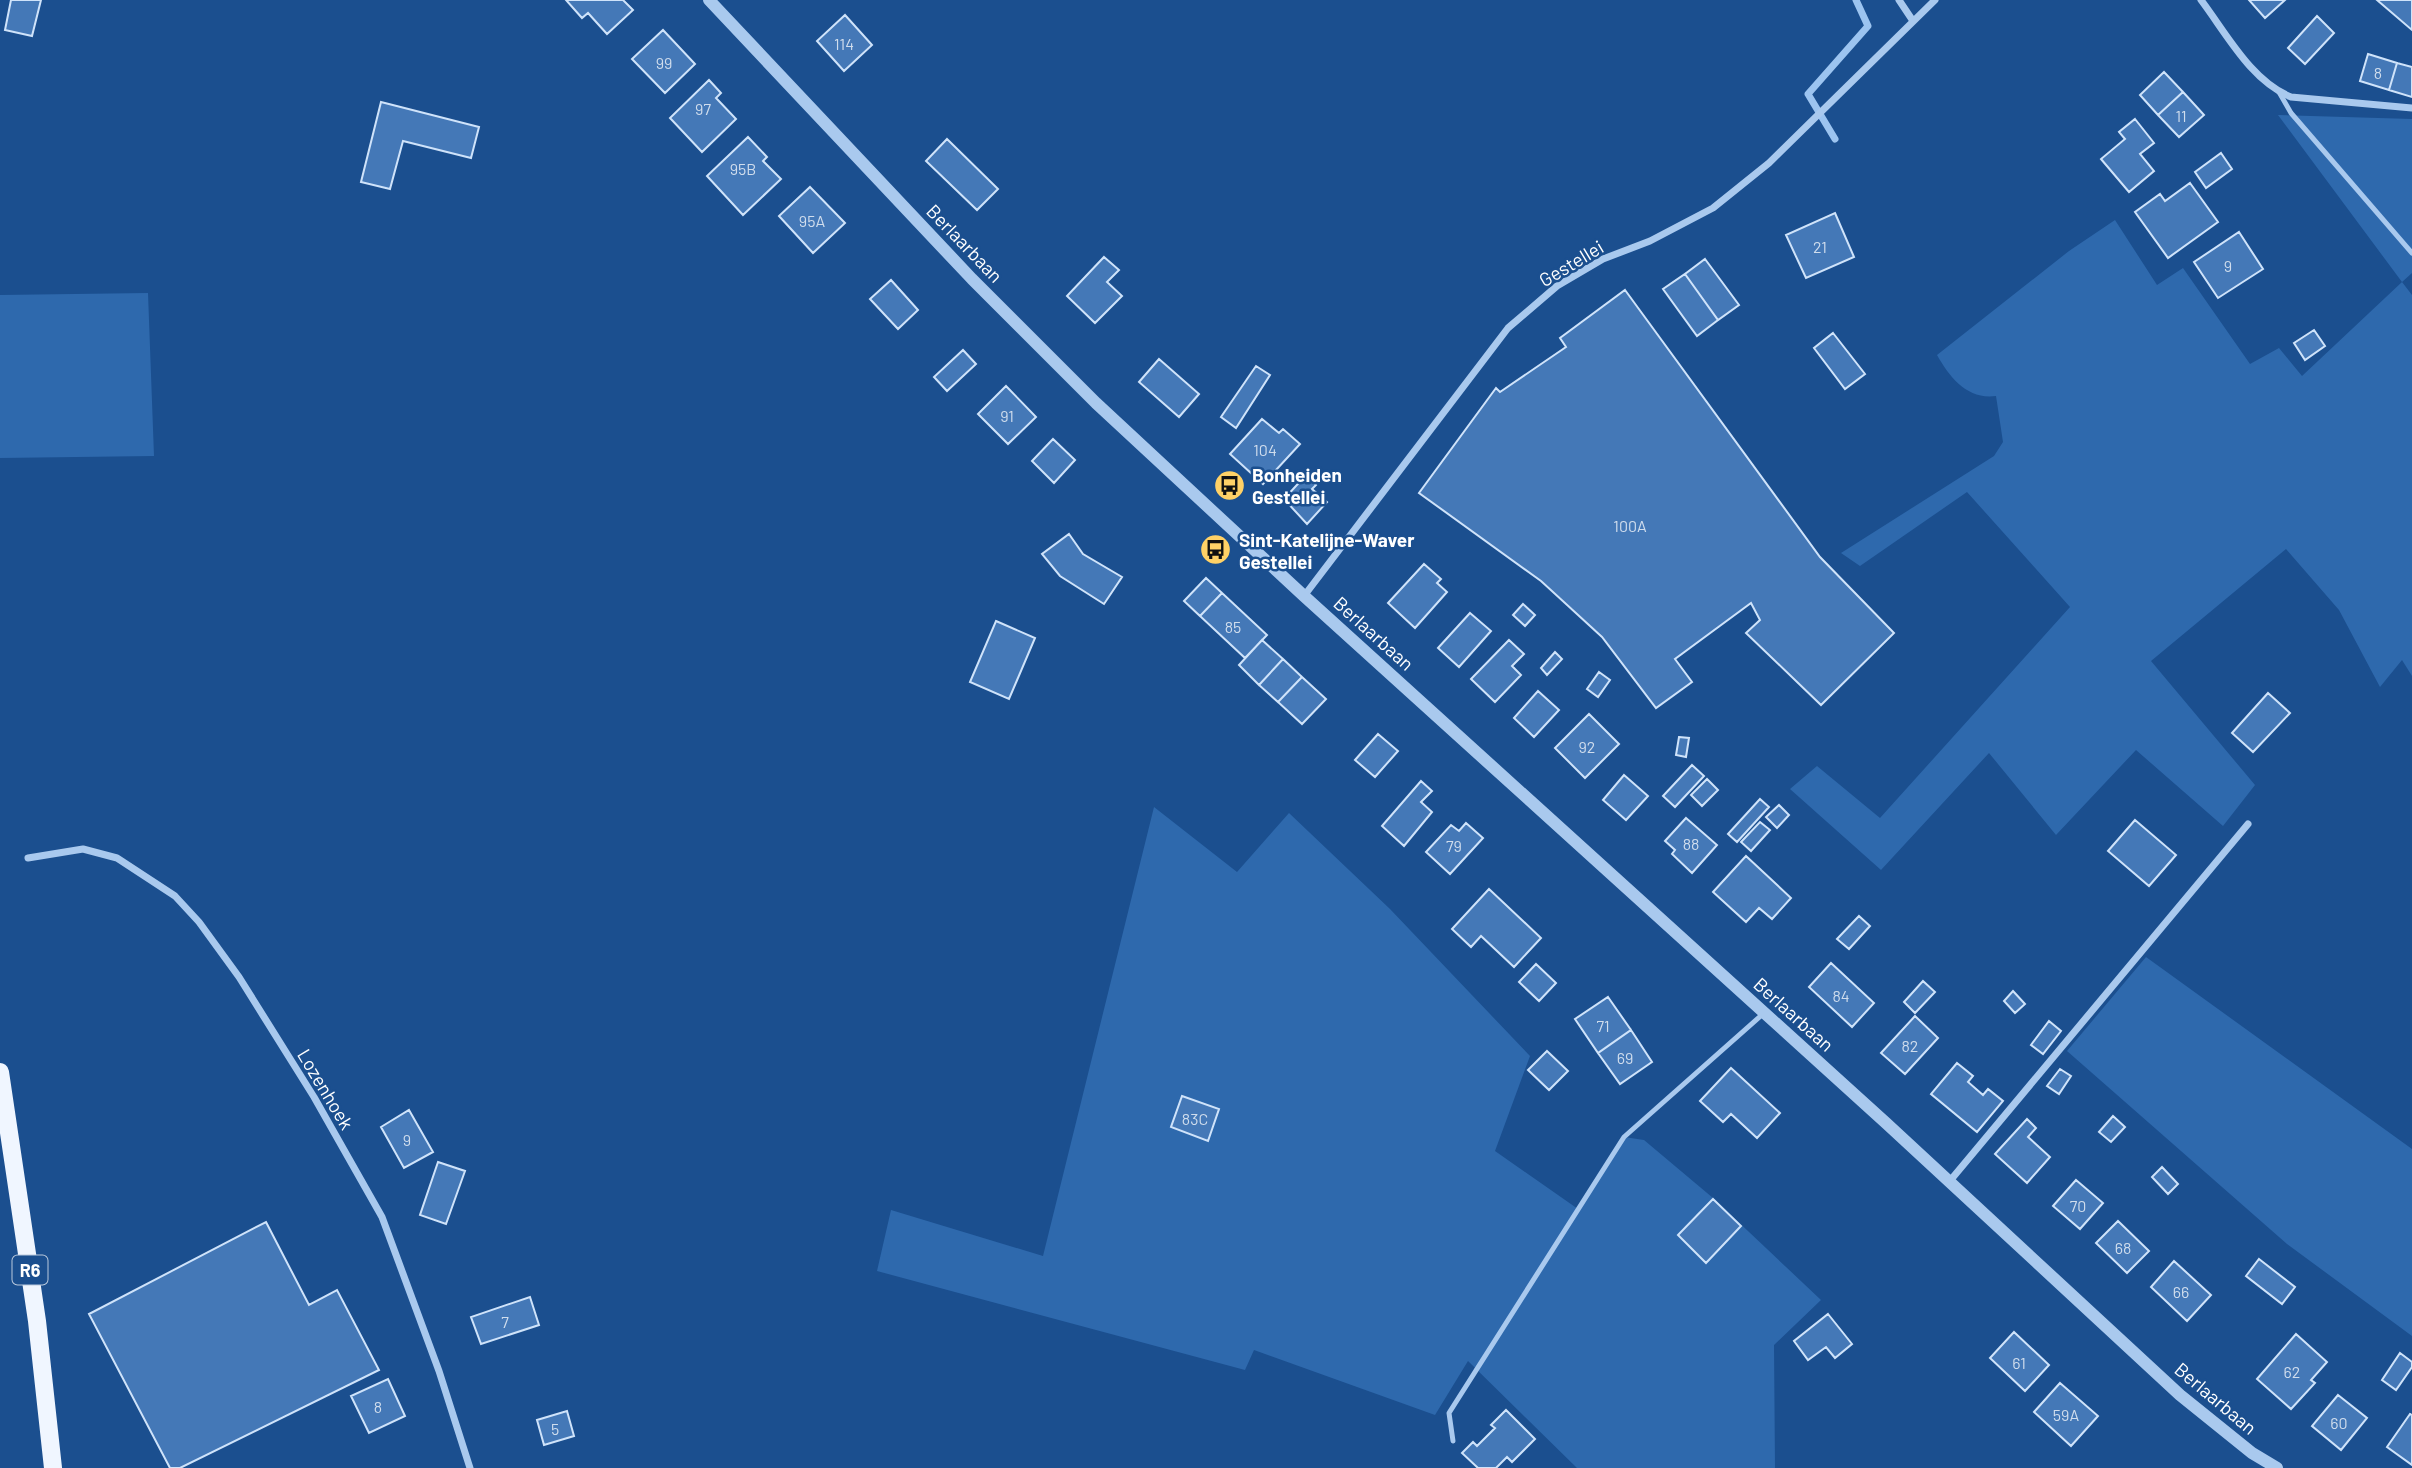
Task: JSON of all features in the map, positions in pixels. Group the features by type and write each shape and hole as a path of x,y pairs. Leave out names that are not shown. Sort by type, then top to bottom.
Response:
{"main road":[{"name":"R6","path":"0,1072 37,1321 53,1468"}],"street":[{"name":"Berlaarbaan","path":"709,0 972,279 1096,403 2180,1395 2252,1453 2277,1468"},
{"path":"1899,0 1913,21"},
{"name":"Gestellei","path":"1304,596 1508,328 1557,286 1604,259 1650,242 1713,208 1769,163 1935,0"},
{"path":"2201,0 2259,77 2279,92 2291,97 2412,108"},
{"path":"1949,1182 2248,824"},
{"name":"Lozenhoek","path":"28,858 83,849 117,858 176,896 199,922 239,977 314,1097 382,1217 439,1371 470,1468"}],"lane":[{"path":"2279,92 2291,113 2412,253"},
{"path":"1453,1441 1448,1413 1624,1137 1764,1013"}],"shaded area":[{"path":"2278,115 2412,119 2412,273 2402,282"},
{"path":"2115,220 2157,285 2183,268 2250,364 2279,348 2302,376 2402,282 2412,295 2412,676 2402,660 2380,687 2339,610 2286,549 2151,661 2255,785 2223,826 2136,750 2056,835 1989,753 1881,870 1790,789 1817,766 1880,818 2070,607 1967,492 1860,566 1841,553 1994,456 2003,442 1996,396 1977,395 1968,391 1954,379 1937,355 2069,251"},
{"path":"148,293 154,456 0,458 0,295"},
{"path":"1154,807 1237,872 1289,813 1390,909 1530,1056 1495,1151 1578,1209 1624,1137 1644,1140 1713,1198 1821,1300 1774,1345 1775,1468 1577,1468 1468,1361 1435,1415 1254,1350 1245,1370 877,1271 891,1210 1043,1256"},
{"path":"2146,957 2412,1149 2412,1336 2287,1244 2067,1051"}],"building":[{"path":"11,0 41,0 32,36 5,30"},
{"path":"566,0 623,0 633,10 607,34 588,13 582,18"},
{"path":"2249,0 2285,0 2265,18"},
{"path":"2377,0 2412,0 2412,30"},
{"path":"845,15 872,45 844,71 817,41"},
{"path":"2317,16 2334,33 2305,64 2288,48"},
{"path":"663,30 695,64 665,93 632,59"},
{"path":"2368,54 2397,63 2389,90 2360,81"},
{"path":"2397,63 2412,67 2412,97 2389,90"},
{"path":"2164,72 2183,92 2158,115 2140,95"},
{"path":"709,80 721,93 716,98 736,119 702,152 670,118"},
{"path":"2183,92 2204,115 2179,137 2158,115"},
{"path":"381,102 479,127 471,158 403,141 390,189 361,182"},
{"path":"2135,119 2154,143 2140,154 2154,171 2129,192 2101,159 2125,139 2119,132"},
{"path":"748,137 767,157 763,161 781,179 743,215 707,176"},
{"path":"947,139 998,189 977,210 926,161"},
{"path":"2221,153 2232,169 2206,188 2195,172"},
{"path":"2190,183 2218,222 2168,258 2135,212 2160,194 2165,201"},
{"path":"810,187 845,223 813,253 779,216"},
{"path":"1835,213 1854,257 1806,278 1786,235"},
{"path":"2239,232 2263,269 2218,298 2194,262"},
{"path":"1104,257 1119,270 1107,282 1122,296 1095,323 1067,296"},
{"path":"1705,259 1739,305 1718,320 1685,274"},
{"path":"1685,274 1718,320 1697,336 1663,289"},
{"path":"891,280 918,310 898,329 870,299"},
{"path":"1625,290 1820,557 1894,633 1821,705 1746,633 1760,620 1751,603 1675,659 1692,682 1656,708 1602,637 1541,581 1419,493 1496,388 1500,392 1566,347 1560,338"},
{"path":"2314,330 2325,346 2305,360 2294,343"},
{"path":"1833,333 1865,374 1845,389 1814,348"},
{"path":"963,350 976,364 947,391 934,377"},
{"path":"1159,359 1199,394 1179,417 1139,382"},
{"path":"1256,366 1270,375 1236,428 1221,417"},
{"path":"1006,386 1036,417 1008,444 978,414"},
{"path":"1262,419 1279,433 1283,429 1300,444 1263,484 1230,454"},
{"path":"1053,439 1075,460 1054,483 1032,461"},
{"path":"1306,475 1316,485 1312,489 1327,502 1307,524 1284,499"},
{"path":"1069,534 1083,554 1122,577 1104,604 1060,576 1042,554"},
{"path":"1424,564 1441,579 1437,583 1447,592 1415,628 1388,603"},
{"path":"1206,578 1222,593 1200,616 1184,601"},
{"path":"1222,593 1267,635 1245,658 1200,616"},
{"path":"1523,604 1535,615 1525,626 1513,615"},
{"path":"1470,613 1491,631 1459,667 1438,648"},
{"path":"996,621 1035,638 1009,699 970,682"},
{"path":"1262,640 1283,659 1259,685 1239,665"},
{"path":"1509,640 1524,654 1512,666 1521,675 1495,702 1471,679"},
{"path":"1555,652 1562,659 1547,675 1541,668"},
{"path":"1283,659 1302,677 1278,702 1259,685"},
{"path":"1599,672 1610,680 1598,697 1587,689"},
{"path":"1302,677 1326,699 1302,724 1278,702"},
{"path":"1538,691 1559,710 1534,737 1514,718"},
{"path":"2268,693 2290,713 2253,752 2232,733"},
{"path":"1589,714 1619,744 1585,778 1555,748"},
{"path":"1378,734 1398,751 1375,777 1355,760"},
{"path":"1679,737 1689,738 1686,757 1676,755"},
{"path":"1692,765 1704,776 1675,807 1663,796"},
{"path":"1624,775 1648,796 1626,820 1603,800"},
{"path":"1707,779 1718,790 1702,806 1691,795"},
{"path":"1421,781 1432,791 1421,802 1432,812 1404,846 1382,826"},
{"path":"1760,799 1769,807 1737,842 1728,834"},
{"path":"1779,805 1789,815 1777,828 1766,817"},
{"path":"1686,818 1717,845 1692,873 1672,854 1675,850 1665,841"},
{"path":"2135,820 2176,855 2149,886 2108,851"},
{"path":"1760,822 1770,830 1751,851 1741,842"},
{"path":"1466,823 1483,838 1450,874 1426,852 1451,825 1459,831"},
{"path":"1746,856 1791,898 1772,919 1759,908 1746,922 1713,892"},
{"path":"1489,889 1541,938 1514,967 1481,936 1471,947 1452,929"},
{"path":"1859,916 1870,926 1849,949 1837,939"},
{"path":"1831,963 1874,1003 1852,1027 1809,987"},
{"path":"1536,964 1556,983 1539,1001 1519,982"},
{"path":"1923,981 1935,992 1915,1013 1904,1002"},
{"path":"2013,991 2025,1004 2015,1013 2004,1001"},
{"path":"1608,997 1631,1030 1598,1053 1575,1019"},
{"path":"1915,1016 1938,1038 1905,1074 1881,1053"},
{"path":"2049,1021 2061,1031 2043,1054 2031,1045"},
{"path":"1631,1030 1652,1062 1620,1084 1598,1053"},
{"path":"1547,1051 1568,1071 1549,1090 1528,1070"},
{"path":"1957,1063 1973,1076 1968,1082 1983,1095 1988,1089 2003,1101 1977,1132 1931,1094"},
{"path":"1731,1068 1780,1113 1757,1138 1731,1114 1723,1122 1700,1101"},
{"path":"2060,1069 2071,1076 2059,1094 2047,1086"},
{"path":"1182,1096 1219,1109 1208,1141 1171,1127"},
{"path":"409,1110 433,1152 404,1168 381,1127"},
{"path":"2113,1116 2125,1127 2111,1142 2099,1132"},
{"path":"2027,1119 2036,1128 2028,1137 2050,1157 2027,1183 1995,1154"},
{"path":"438,1162 465,1171 446,1224 420,1215"},
{"path":"2162,1167 2178,1184 2168,1194 2152,1177"},
{"path":"2076,1180 2103,1203 2080,1229 2053,1206"},
{"path":"1713,1199 1741,1226 1706,1263 1678,1235"},
{"path":"2118,1221 2149,1251 2127,1273 2096,1243"},
{"path":"266,1222 309,1305 337,1290 379,1370 180,1468 170,1468 89,1314"},
{"path":"2259,1259 2295,1287 2282,1304 2246,1276"},
{"path":"2174,1261 2211,1295 2187,1321 2151,1287"},
{"path":"530,1297 539,1325 481,1344 471,1317"},
{"path":"1828,1314 1852,1344 1835,1358 1826,1347 1808,1360 1794,1341"},
{"path":"2014,1332 2049,1365 2025,1391 1990,1358"},
{"path":"2296,1334 2327,1362 2311,1380 2315,1383 2291,1409 2257,1379"},
{"path":"2400,1353 2412,1362 2412,1367 2396,1390 2382,1380"},
{"path":"388,1379 405,1416 369,1433 351,1396"},
{"path":"2060,1383 2098,1416 2071,1446 2034,1412"},
{"path":"2338,1395 2367,1418 2341,1450 2312,1426"},
{"path":"1506,1410 1535,1439 1512,1462 1507,1457 1496,1468 1478,1468 1462,1453 1473,1442 1477,1446 1495,1428 1491,1425"},
{"path":"567,1411 574,1436 544,1445 537,1420"},
{"path":"2410,1414 2412,1415 2412,1465 2387,1447"}],"waterway":[{"path":"1835,139 1808,94 1868,26 1856,0"}],"place":[{"name":"Bonheiden Gestellei","path":"1229,485"},
{"name":"Sint-Katelijne-Waver Gestellei","path":"1216,550"}]}
